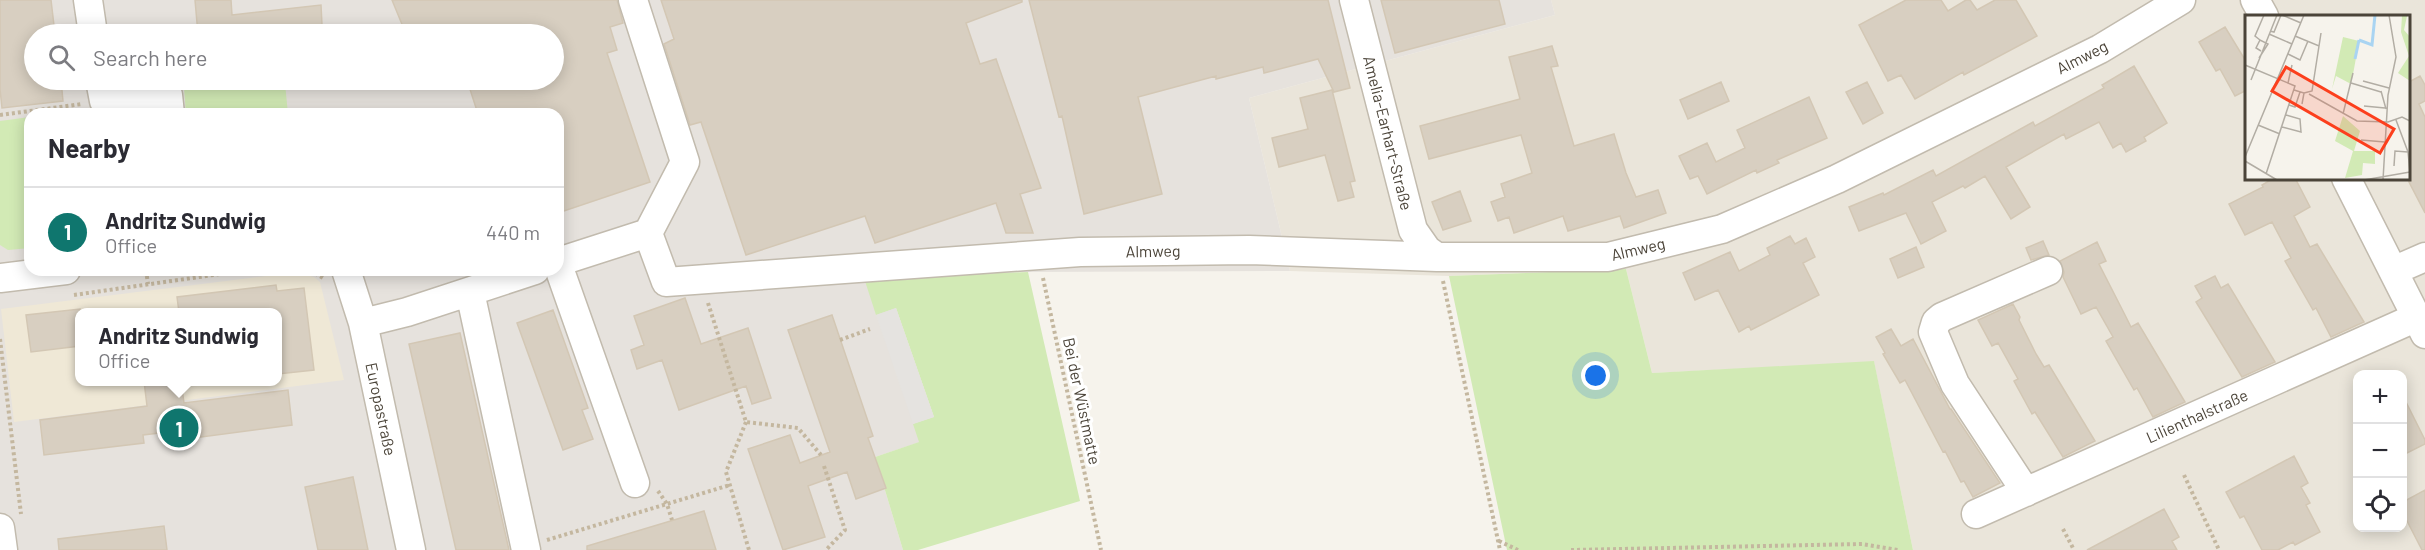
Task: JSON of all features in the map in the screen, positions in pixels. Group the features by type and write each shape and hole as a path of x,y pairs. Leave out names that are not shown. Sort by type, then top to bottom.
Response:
{"street":[{"path":"88,0 92,24"},
{"path":"564,262 648,233 685,162 633,0"},
{"name":"Amelia-Earhart-Straße","path":"1354,0 1413,230 1427,250 1437,258"},
{"name":"Almweg","path":"648,233 666,282 1039,257 1080,252 1249,250 1437,258 1608,257 1722,229 1837,179 2090,54 2181,0"},
{"path":"2255,0 2263,15"},
{"path":"102,90 168,95 169,108"},
{"path":"2347,180 2421,325"},
{"path":"2393,271 2425,257"},
{"path":"2026,492 1956,384 1933,332 1936,322 1942,317 2048,271"},
{"name":"Europastraße","path":"348,276 363,323 411,550"},
{"path":"363,323 407,312 517,276"},
{"path":"562,276 635,483"},
{"path":"0,278 67,283"},
{"path":"470,292 525,548"},
{"name":"Lilienthalstraße","path":"1976,514 2421,325"},
{"path":"3,550 11,522"}],"path":[{"path":"29,108 102,90"},
{"path":"0,115 24,109"},
{"name":"Bei der Wüstmatte","path":"1039,257 1101,550"},
{"path":"1437,258 1500,550"},
{"path":"147,276 148,284"},
{"path":"67,283 148,284 205,276"},
{"path":"700,279 746,422 726,472 749,550"},
{"path":"840,340 870,329"},
{"path":"0,340 11,522"},
{"path":"746,422 798,428 821,455"},
{"path":"824,466 845,530 826,550"},
{"path":"2184,476 2219,550"},
{"path":"525,548 730,485"},
{"path":"2063,529 2074,550"},
{"path":"1498,541 1518,550"},
{"path":"1571,550 1862,544 1898,550"}],"shaded area":[{"path":"0,0 1551,0 1555,15 1249,98 1290,271 1028,272 865,278 896,308 934,417 920,442 875,457 903,550 0,550"},
{"path":"1551,0 2425,0 2425,550 1913,550 1874,362 1652,373 1626,269 1449,276 1290,271 1249,98 1555,15"},
{"path":"267,276 311,276 320,282 344,380 14,422 1,309"},
{"path":"896,308 934,417 913,424 876,315"}],"green space":[{"path":"184,90 286,90 287,108 186,108"},
{"path":"24,118 24,249 8,250 0,245 0,121"},
{"path":"1626,269 1652,373 1874,361 1913,550 1507,550 1449,276"},
{"path":"1028,272 1080,501 918,550 903,550 875,457 919,442 913,424 934,417 896,308 876,315 864,278"}],"building":[{"path":"0,0 51,0 54,24 24,24 24,90 62,90 63,101 2,108"},
{"path":"195,0 231,0 232,15 321,5 322,24 197,24"},
{"path":"392,0 617,0 623,23 610,27 617,50 607,53 650,182 564,211 564,108 476,108 470,90 564,90 564,24 402,24"},
{"path":"661,0 1022,0 1022,2 966,23 980,64 996,59 1041,188 1020,194 1033,233 1006,233 996,203 875,243 865,216 746,255 701,122 690,125 664,44 674,39"},
{"path":"1029,0 1328,0 1350,88 1334,92 1318,59 1264,73 1263,67 1216,79 1216,76 1138,97 1162,194 1084,214 1062,116 1059,117"},
{"path":"1381,0 1499,0 1505,24 1395,53"},
{"path":"1906,0 1941,0 1948,11 1966,0 1970,0 1977,10 1995,0 2016,0 2037,36 1964,75 1963,72 1915,99 1901,75 1888,81 1859,25"},
{"path":"2225,27 2245,60 2245,91 2235,96 2220,69 2216,71 2199,42"},
{"path":"1552,46 1558,66 1551,67 1574,146 1614,134 1636,197 1658,190 1666,213 1624,228 1620,216 1568,231 1563,216 1514,233 1509,217 1498,221 1491,202 1505,197 1501,184 1532,173 1521,135 1429,159 1420,126 1520,99 1509,57"},
{"path":"2134,66 2167,123 2144,137 2146,141 2126,152 2121,143 2113,148 2099,122 2066,139 2064,134 2006,167 2030,207 2011,219 1985,176 1965,188 1963,186 1932,202 1946,231 1921,244 1906,213 1859,231 1849,207 1883,193 1884,195 1933,170 1936,176 2033,122 2035,126 2104,88 2102,85"},
{"path":"2420,76 2425,85 2425,101 2419,104 2425,117 2425,213 2409,182 2410,81"},
{"path":"1721,82 1729,101 1688,119 1680,100"},
{"path":"1867,82 1883,113 1863,124 1846,92"},
{"path":"1332,90 1355,181 1350,182 1354,197 1338,201 1325,155 1279,167 1272,138 1308,129 1300,98"},
{"path":"1809,97 1827,138 1777,160 1779,163 1757,173 1756,170 1707,194 1698,176 1690,179 1679,156 1707,143 1716,162 1745,148 1737,130"},
{"path":"2271,180 2296,180 2310,207 2294,216 2310,247 2317,244 2364,322 2331,337 2316,308 2313,310 2285,261 2291,258 2272,222 2245,235 2229,204 2263,187 2262,185"},
{"path":"1460,191 1471,221 1443,230 1432,202"},
{"path":"1790,236 1795,244 1806,238 1815,257 1803,263 1819,295 1751,330 1749,326 1739,332 1718,290 1695,300 1683,273 1730,252 1739,271 1770,255 1767,248"},
{"path":"2043,241 2049,255 2031,260 2026,248"},
{"path":"2097,242 2106,261 2099,264 2131,327 2138,323 2185,402 2153,417 2137,388 2134,390 2106,341 2113,337 2096,307 2081,314 2063,277 2064,272 2060,261"},
{"path":"1916,247 1924,267 1898,278 1890,259"},
{"path":"2215,276 2221,288 2228,284 2275,362 2242,377 2196,302 2202,298 2195,286"},
{"path":"276,285 277,291 304,288 314,370 282,374 282,308 178,308 177,297"},
{"path":"685,298 701,344 748,328 771,398 752,404 746,386 679,410 662,360 637,369 631,350 644,345 634,316"},
{"path":"2013,304 2036,354 2044,367 2049,365 2095,441 2063,457 2035,412 2032,414 2014,381 2018,379 1998,343 1992,346 1978,320"},
{"path":"75,310 75,347 31,352 26,315"},
{"path":"553,310 588,408 582,410 593,439 563,450 517,323"},
{"path":"832,315 873,436 868,438 886,488 856,499 847,472 808,486 825,537 783,550 748,449 790,435 800,463 830,452 788,330"},
{"path":"1891,329 1901,346 1913,339 1950,409 2000,483 1973,497 1964,481 1961,482 1905,380 1900,383 1883,354 1885,353 1876,337"},
{"path":"460,333 509,550 456,550 409,344"},
{"path":"145,386 182,386 184,403 288,390 292,425 194,438 193,429 143,435 144,443 44,455 40,420 147,406"},
{"path":"2407,404 2425,440 2425,444 2407,453"},
{"path":"2294,456 2308,483 2301,487 2310,503 2306,505 2320,532 2295,545 2293,542 2278,550 2262,550 2244,516 2240,518 2226,492"},
{"path":"353,477 368,550 318,550 305,487"},
{"path":"2425,490 2425,550 2422,550 2407,521 2407,500"},
{"path":"2164,509 2179,537 2172,541 2177,550 2087,550"},
{"path":"704,511 716,550 587,550 587,546"},
{"path":"164,526 167,550 59,550 58,539"}],"place":[{"name":"Andritz Sundwig","path":"179,428"}]}
